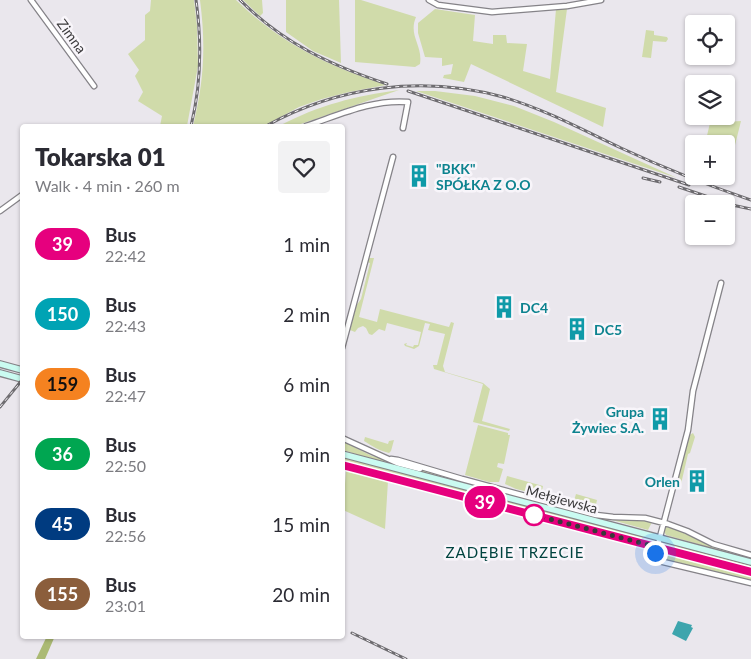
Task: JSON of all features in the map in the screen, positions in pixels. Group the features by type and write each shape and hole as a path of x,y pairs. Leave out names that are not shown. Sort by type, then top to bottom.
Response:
{"main road":[{"path":"0,364 20,369"},
{"path":"0,373 20,378"},
{"name":"Mełgiewska","path":"345,455 751,562"},
{"name":"Mełgiewska","path":"345,466 751,572"}],"street":[{"name":"Zimna","path":"31,0 94,86"},
{"path":"429,0 438,5 492,12 567,6 601,0"},
{"path":"312,124 370,105 394,101 408,102 403,128"},
{"path":"345,337 393,157"},
{"path":"0,211 20,196"},
{"path":"721,283 693,391 688,430 655,556 658,561 751,583"},
{"name":"Mełgiewska","path":"345,439 391,459 601,516 640,518 663,522 681,528 713,544 751,555"}],"green space":[{"path":"151,0 194,0 198,66 187,124 160,124 162,116 138,101 143,92 135,76 139,70 128,54 145,40 145,15 150,11"},
{"path":"200,0 236,0 270,29 306,52 344,70 386,85 322,99 299,107 268,124 193,124 202,78 203,33"},
{"path":"243,0 262,0 263,13 260,16"},
{"path":"286,0 339,0 341,63 313,51 286,32"},
{"path":"355,0 361,0 416,17 414,30 420,51 420,64 415,67 355,62"},
{"path":"435,9 475,15 473,41 493,44 493,35 506,35 507,43 527,44 523,71 550,79 556,9 567,9 556,92 606,108 603,127 471,64 464,82 443,78 444,75 451,74 453,64 442,66 442,58 425,57 418,33 418,23"},
{"path":"646,30 654,31 654,35 667,37 668,39 666,42 653,41 651,58 642,57"},
{"path":"399,90 301,124 283,124 308,112 367,95"},
{"path":"416,91 435,91 475,96 514,106 554,122 677,178"},
{"path":"735,121 741,121 735,145 735,135 707,135 710,125 735,125"},
{"path":"368,258 374,258 359,317 377,322 380,309 449,327 451,322 454,323 443,366 445,372 483,383 490,389 482,421 510,429 509,431 473,422 483,384 434,369 433,365 437,365 445,334 428,330 430,324 425,323 419,346 414,349 405,346 404,344 407,343 406,345 413,347 418,345 421,332 387,323 385,331 379,329 372,335 363,326 355,332 350,330 356,306 361,299 370,263 367,262"},
{"path":"478,425 510,435 504,464 498,463 497,467 503,469 499,482 489,482 465,475"},
{"path":"693,433 695,437 688,454 681,484 675,490 688,436"},
{"path":"365,437 388,444 389,441 394,440 391,451 389,453 376,448 364,441"},
{"path":"345,442 372,456 446,477 601,517 652,522 648,530 612,520 603,521 345,451"},
{"path":"345,457 644,535 642,540 345,464"},
{"path":"346,471 388,481 385,529 345,511"},
{"path":"507,476 543,486 541,495 516,489 505,484"},
{"path":"576,494 597,500 595,509 573,504"},
{"path":"669,526 716,548 751,557 751,559 666,535 663,529"},
{"path":"664,543 751,564 751,570 668,548"},
{"path":"661,551 743,572 751,575 751,582 662,559 658,556 658,552"},
{"path":"46,639 54,639 45,659 36,659"}],"water":[{"path":"678,621 692,625 691,627 693,628 686,641 672,634"}],"railway":[{"path":"191,124 200,63 196,0"},
{"path":"240,0 273,29 308,51 346,69 387,84"},
{"path":"270,124 294,112 352,93 412,86 473,90 503,97 533,108 653,162 751,200"},
{"path":"408,91 685,184"},
{"path":"643,178 660,182"},
{"path":"679,187 732,205 751,209"},
{"path":"0,407 20,382"},
{"path":"352,633 406,659"}],"bus line":[{"name":"39","path":"345,466 751,572"}],"place":[{"name":"\"BKK\" SPÓŁKA Z O.O","path":"419,176"},
{"name":"DC4","path":"504,307"},
{"name":"DC5","path":"577,329"},
{"name":"Grupa Żywiec S.A.","path":"660,419"},
{"name":"Orlen","path":"697,481"}],"district":[{"name":"ZADĘBIE TRZECIE","path":"515,552"}],"route":[{"path":"534,515 657,547 655,553"}]}
